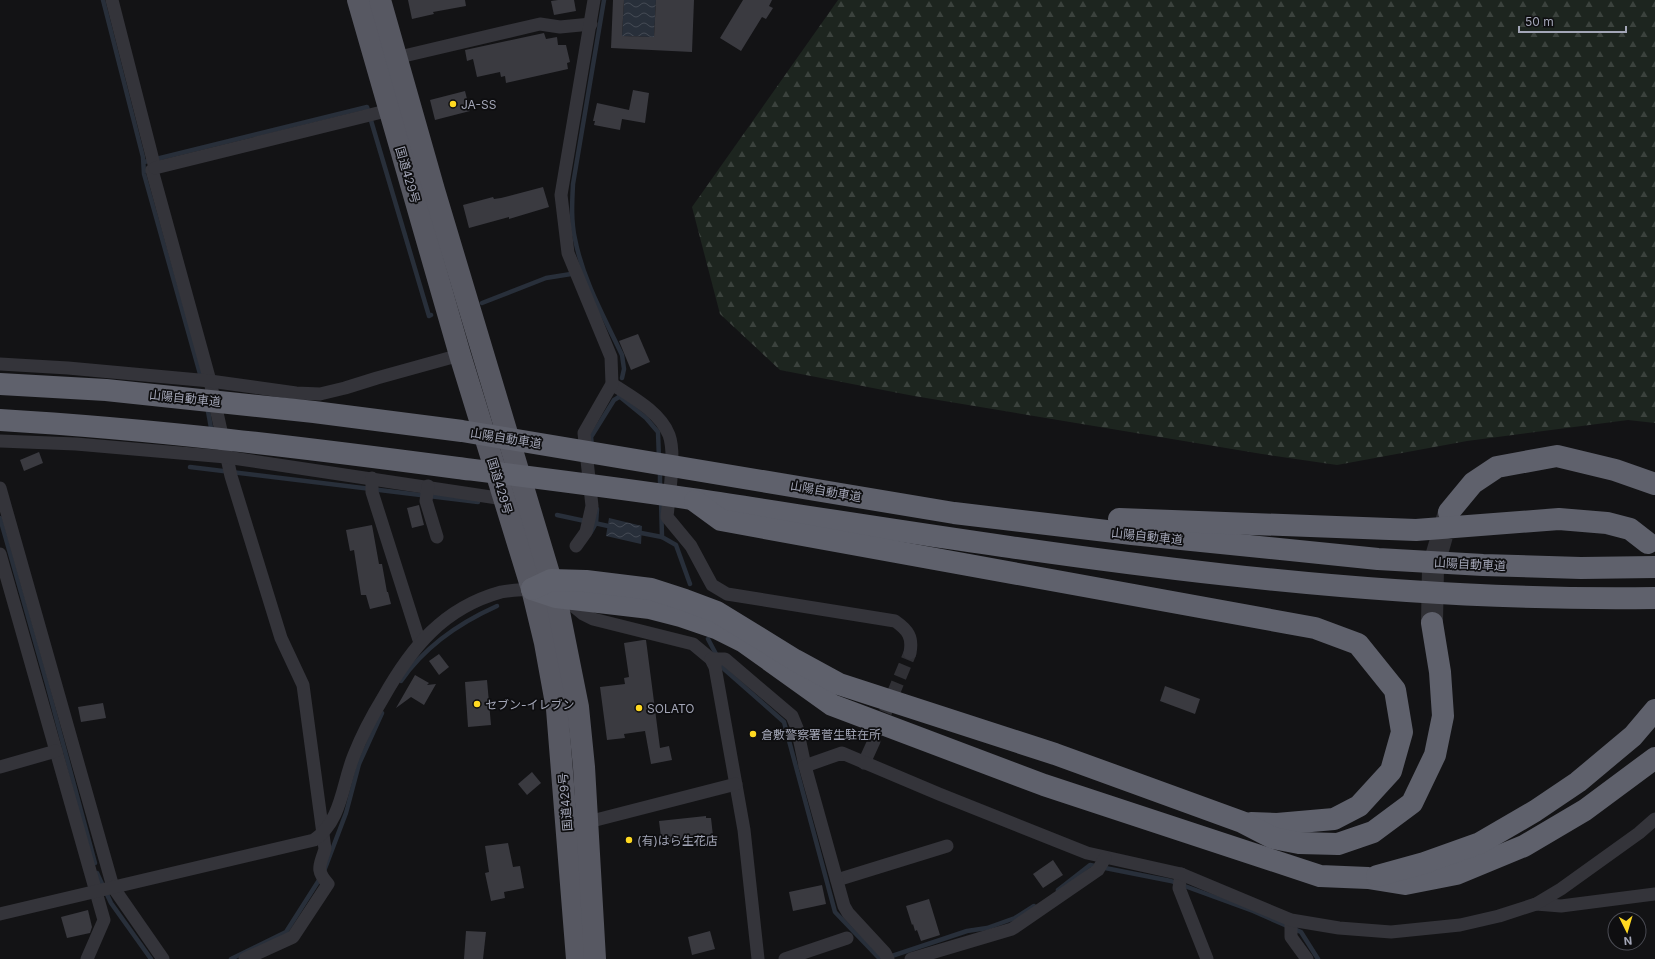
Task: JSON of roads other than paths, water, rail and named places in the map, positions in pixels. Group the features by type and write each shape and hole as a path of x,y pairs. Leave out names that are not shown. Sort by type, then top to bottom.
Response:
{"highway":[{"name":"国道429号","path":"358,0 387,60 436,198 551,591 578,707 588,822 595,959"},
{"name":"国道429号","path":"380,0 387,60 377,113 460,355 504,499 551,591 545,643 557,710 577,959"},
{"name":"山陽自動車道","path":"0,384 106,390 314,412 462,431 954,513 1132,534 1378,559 1483,565 1581,568 1655,567"},
{"path":"0,420 104,426 310,449 693,499 970,542 1129,563 1276,580 1377,590 1481,596 1580,599 1655,598"},
{"path":"1449,512 1473,483 1497,467 1557,456 1615,470 1655,484"},
{"path":"693,499 721,520 1315,628 1358,644 1395,690 1402,732 1391,771 1359,806 1334,819 1277,824 1242,822"},
{"path":"954,513 1416,530 1559,519 1607,523 1630,529 1648,544"},
{"path":"551,591 586,581 650,589 685,600 718,612 795,660 839,684 1055,754 1242,822 1273,838 1299,843 1338,844 1373,832 1412,803 1435,755 1443,716 1440,672 1432,623"},
{"path":"551,591 650,608 681,616 716,628 744,642 832,706 1044,785 1266,860 1320,876 1368,878 1405,884 1456,874 1524,846 1585,810 1655,758"},
{"path":"1368,878 1424,863 1480,843 1521,819 1583,778 1633,736 1655,710"}],"street":[{"path":"112,0 154,164 152,170 210,381 229,467 281,638 303,685 325,849 319,869 322,877 328,884 293,937 245,959"},
{"path":"576,546 586,532 592,506 584,432 612,384 611,357 568,253 561,195 594,0"},
{"path":"387,60 540,24 560,27 591,24"},
{"path":"154,164 377,113"},
{"path":"0,364 68,368 210,381 296,393 320,394 460,355"},
{"path":"612,384 633,397 659,419 669,434 672,449 667,517 691,546 712,585 727,594 895,621 907,630 912,642 910,653"},
{"path":"0,441 76,444 229,467 427,493 504,499"},
{"path":"372,485 420,643"},
{"path":"0,488 104,889 104,920 87,959"},
{"path":"427,493 437,537"},
{"path":"0,554 56,751 104,889 163,959"},
{"path":"0,914 314,840 323,834 334,819 354,755 367,726 398,672 420,643 442,621 469,606 502,592 551,591 583,614 593,619 693,644 715,658 724,659 749,678 792,716 797,728 805,766 844,906 848,913 887,956"},
{"path":"715,658 715,667 744,830 758,959"},
{"path":"864,763 874,741"},
{"path":"0,767 56,751"},
{"path":"805,766 842,753 1087,853 1102,864 1180,880 1290,925 1391,932 1460,925 1499,916 1536,904 1639,833 1655,819"},
{"path":"588,822 736,784"},
{"path":"837,880 947,846"},
{"path":"911,959 936,955 1012,929 1102,864"},
{"path":"1180,880 1207,959"},
{"path":"1536,904 1561,906 1655,894"},
{"path":"1290,925 1307,959"},
{"path":"785,959 847,938"}],"water":[{"path":"624,0 656,0 654,37 622,36"},
{"path":"609,518 642,526 641,544 606,536"}],"waterway":[{"path":"103,0 143,157 144,174 200,374"},
{"path":"604,0 573,184 572,219 575,239 583,269 622,355 624,369 622,378"},
{"path":"144,162 367,107 429,316 431,315"},
{"path":"482,303 546,278 571,274"},
{"path":"619,396 646,418 658,432 659,459"},
{"path":"592,447 591,437 614,400 619,397"},
{"path":"207,406 212,433"},
{"path":"190,467 478,502"},
{"path":"660,470 660,489"},
{"path":"661,500 662,537 676,545 690,584"},
{"path":"591,532 596,523 597,509"},
{"path":"557,515 613,527"},
{"path":"0,518 47,684 95,863"},
{"path":"636,532 662,537"},
{"path":"401,681 410,668 432,646 456,628 497,606"},
{"path":"708,639 724,669 784,722 835,912 880,959"},
{"path":"324,871 346,813 359,764 382,713"},
{"path":"1058,890 1090,865 1171,881 1253,911 1301,932 1318,959"},
{"path":"97,873 111,903 151,959"},
{"path":"231,959 286,932 321,877"},
{"path":"889,957 967,931 987,928 1015,918 1034,906"}],"tunnel":[{"path":"1432,623 1433,567 1449,512"},
{"path":"878,730 910,653"}],"place":[{"name":"JA-SS","path":"453,104"},
{"name":"セブン-イレブン","path":"477,704"},
{"name":"SOLATO","path":"639,708"},
{"name":"倉敷警察署菅生駐在所","path":"753,734"},
{"name":"(有)はら生花店","path":"629,840"}]}
